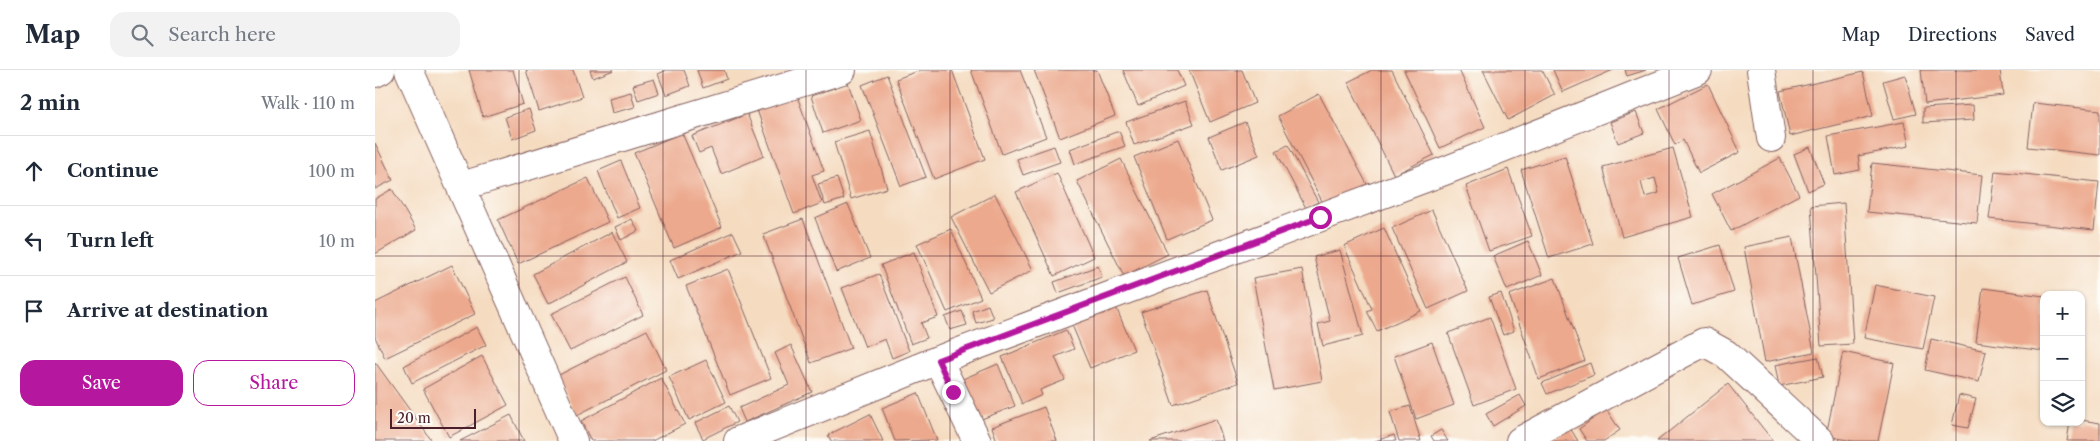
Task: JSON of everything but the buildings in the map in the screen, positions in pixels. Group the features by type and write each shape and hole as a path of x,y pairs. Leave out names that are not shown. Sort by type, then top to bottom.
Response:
{"street":[{"path":"375,73 381,70"},
{"path":"409,70 462,186 573,441"},
{"path":"462,186 842,70"},
{"path":"738,441 938,360 1447,170 1699,70"},
{"path":"1761,70 1771,138"},
{"path":"1521,441 1704,342 1726,354 1821,441"},
{"path":"938,360 977,441"}],"route":[{"path":"953,392 938,360 1320,217"}]}
